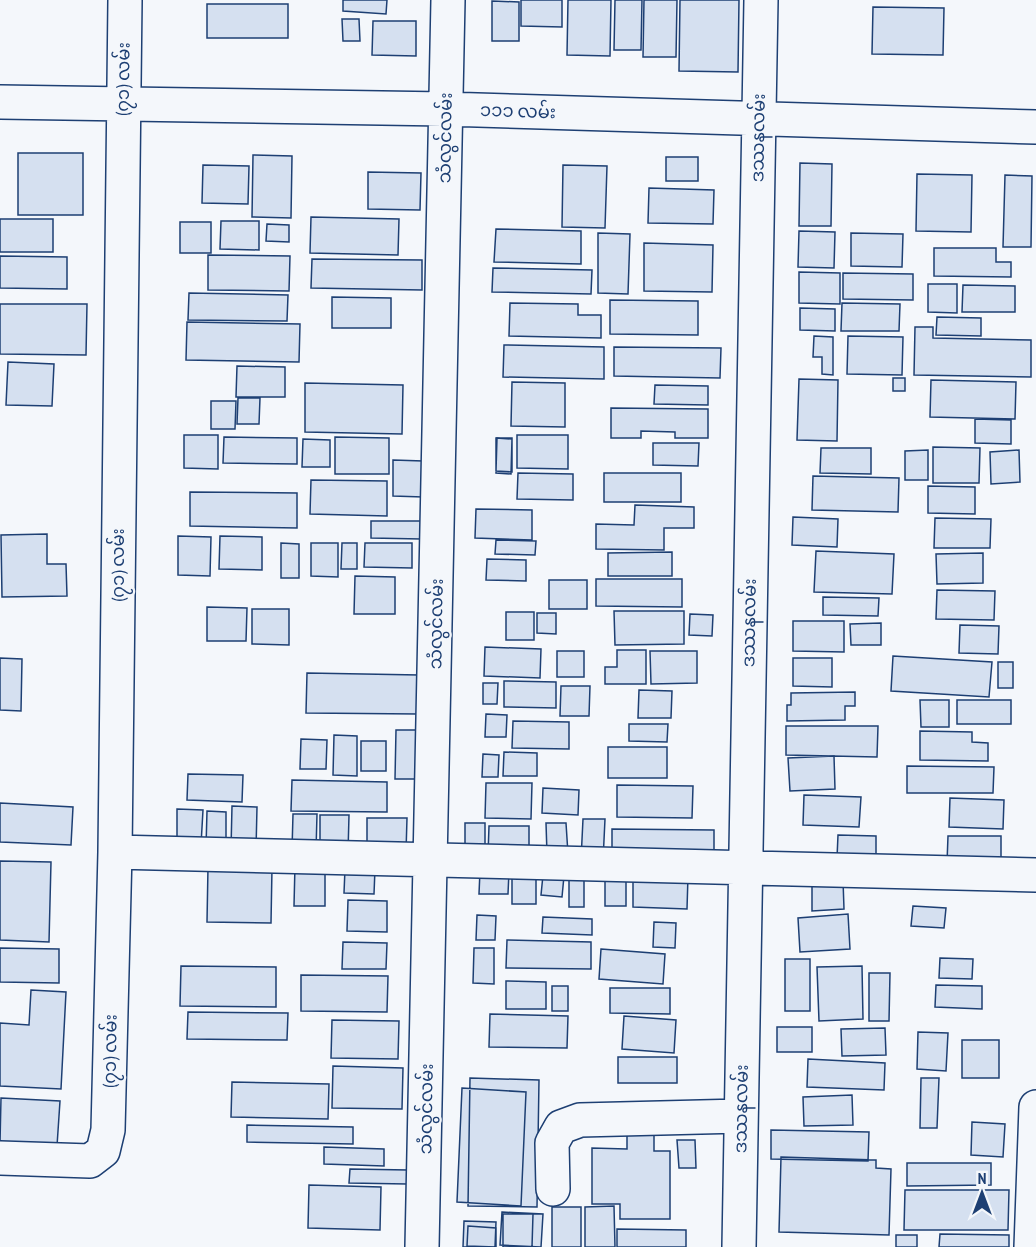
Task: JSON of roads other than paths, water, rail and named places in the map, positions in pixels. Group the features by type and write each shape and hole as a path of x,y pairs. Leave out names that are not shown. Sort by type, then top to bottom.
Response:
{"street":[{"name":"(၇၁) လမ်း","path":"0,1158 90,1161 103,1151 108,1130 115,852 125,0"},
{"name":"သံလွင်လမ်း","path":"422,1247 432,861 448,0"},
{"name":"ဒဿနလမ်း","path":"739,1247 761,0"},
{"name":"၁၁၁ လမ်း","path":"0,102 445,109 1036,127"},
{"path":"115,852 1036,875"},
{"path":"1031,1247 1036,1107"},
{"path":"553,1188 552,1143 561,1127 580,1119 741,1116"}]}
